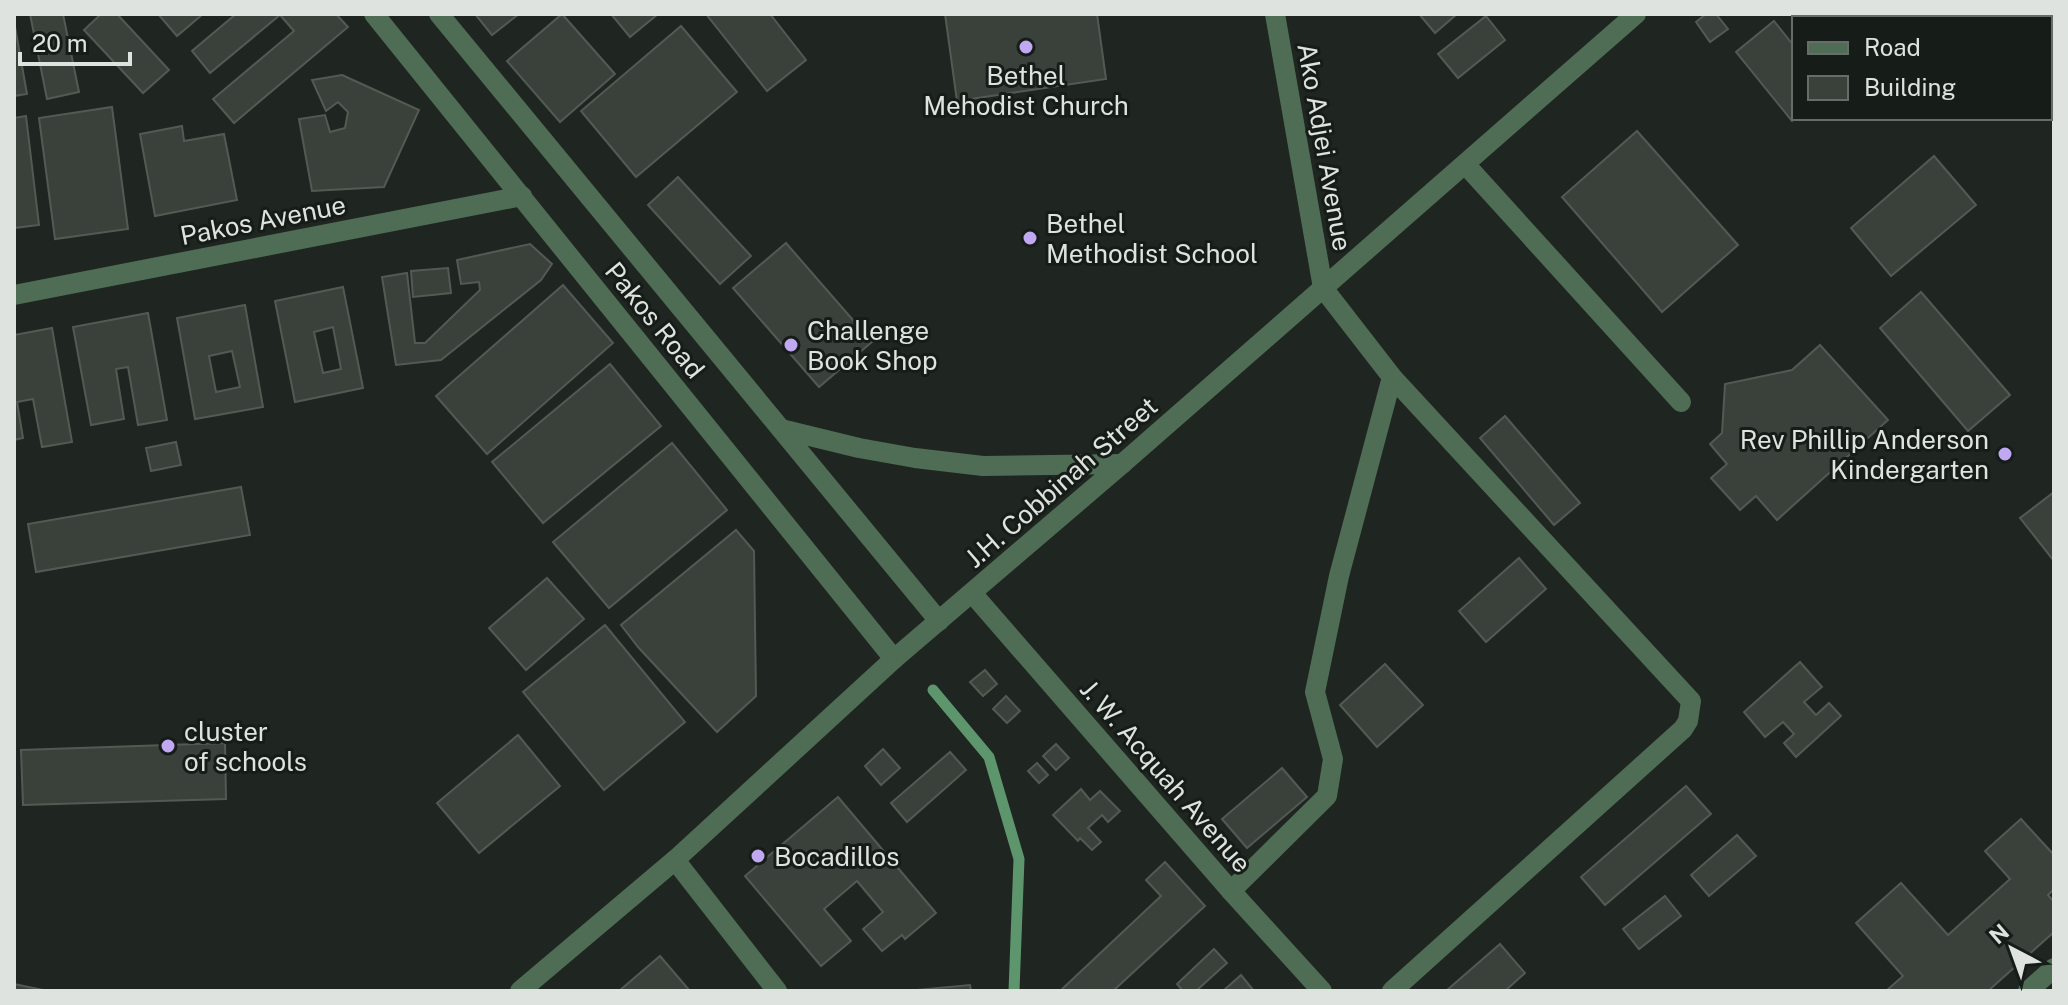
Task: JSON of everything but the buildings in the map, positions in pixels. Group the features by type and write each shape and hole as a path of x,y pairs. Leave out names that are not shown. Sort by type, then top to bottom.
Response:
{"street":[{"name":"Pakos Road","path":"374,14 894,659"},
{"name":"Pakos Road","path":"439,14 939,621"},
{"name":"Ako Adjei Avenue","path":"1275,14 1323,288"},
{"name":"J.H. Cobbinah Street","path":"520,991 675,860 894,659 1122,464 1636,14"},
{"path":"1465,164 1681,402"},
{"name":"Pakos Avenue","path":"14,295 522,196"},
{"path":"1323,288 1392,377 1691,701 1688,721 1683,729 1392,991"},
{"path":"1231,891 1327,796 1333,759 1315,692 1339,576 1392,377"},
{"path":"781,429 859,448 983,466 1122,464"},
{"name":"J. W. Acquah Avenue","path":"972,593 1322,991"},
{"path":"675,860 777,991"},
{"path":"2028,991 2054,968"}],"waterway":[{"path":"933,690 989,757 1019,859 1014,991"}],"place":[{"name":"Bethel Mehodist Church","path":"1026,47"},
{"name":"Bethel Methodist School","path":"1030,238"},
{"name":"Challenge Book Shop","path":"791,345"},
{"name":"Rev Phillip Anderson Kindergarten","path":"2005,454"},
{"name":"cluster of schools","path":"168,746"},
{"name":"Bocadillos","path":"758,856"}]}
